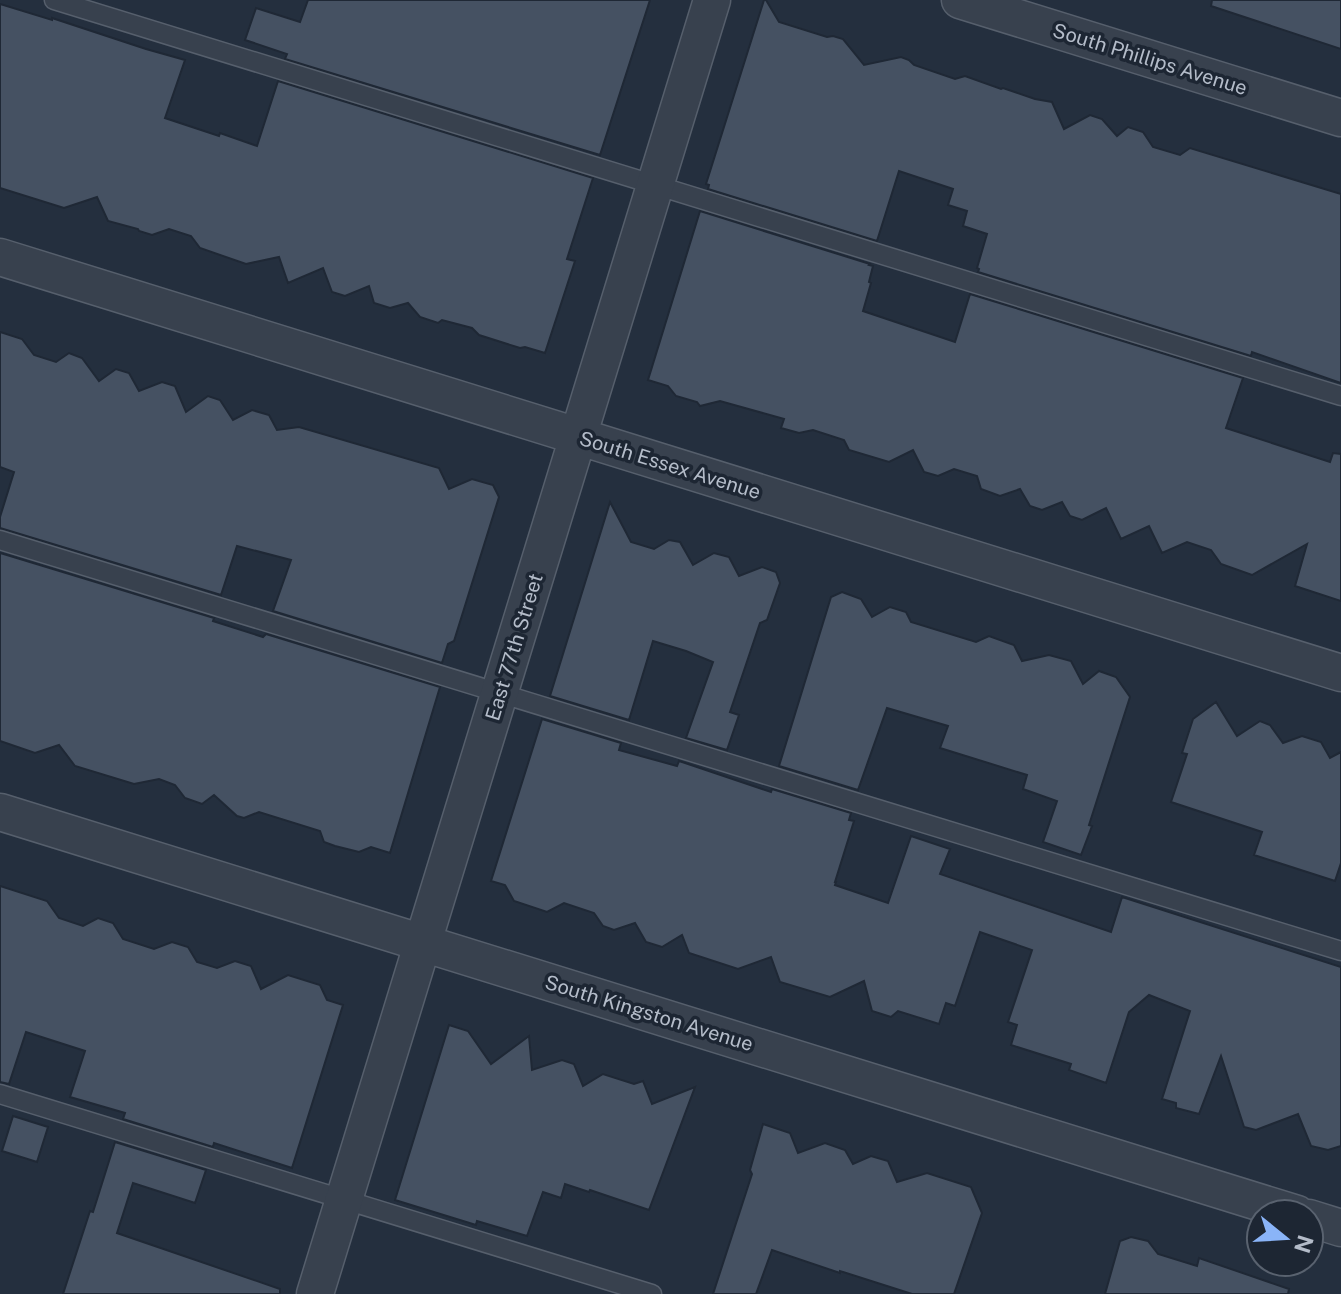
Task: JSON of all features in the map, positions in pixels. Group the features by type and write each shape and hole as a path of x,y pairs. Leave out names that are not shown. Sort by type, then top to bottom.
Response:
{"street":[{"name":"East 77th Street","path":"315,1294 712,0"},
{"name":"South Phillips Avenue","path":"960,0 1341,118"},
{"name":"South Essex Avenue","path":"0,257 1341,673"},
{"name":"South Kingston Avenue","path":"0,812 1245,1198"}],"lane":[{"path":"54,0 1341,396"},
{"path":"0,540 1341,951"},
{"path":"0,1094 652,1294"}],"building":[{"path":"308,0 650,0 600,155 285,59 287,54 245,40 256,8 300,22"},
{"path":"764,0 779,22 843,39 864,65 901,57 914,65 955,79 965,76 1052,102 1064,129 1090,115 1102,119 1117,136 1128,127 1143,132 1153,147 1180,155 1190,148 1341,194 1341,383 1252,352 1251,356 978,272 987,234 963,226 967,211 948,205 953,189 899,171 877,241 708,189 709,185 706,184"},
{"path":"1212,0 1341,0 1341,49 1211,6"},
{"path":"0,4 185,60 165,118 219,136 220,133 257,146 278,81 593,178 567,259 575,261 545,353 479,335 472,328 420,317 408,303 390,308 374,303 369,286 345,296 332,292 323,268 288,283 279,257 246,264 200,248 191,236 169,229 152,235 108,221 97,197 64,208 0,188"},
{"path":"700,211 870,264 873,266 871,283 863,311 955,342 970,294 1243,378 1226,428 1330,462 1333,453 1341,454 1341,601 1295,586 1307,544 1252,575 1221,564 1211,550 1187,542 1162,553 1149,526 1121,539 1106,508 1082,520 1070,516 1062,502 1042,510 1030,506 1020,489 1000,496 981,489 977,476 954,469 938,476 924,472 913,450 889,462 849,450 844,440 813,430 799,433 781,428 784,419 720,401 700,406 697,402 676,396 668,386 648,380"},
{"path":"0,332 22,339 34,355 56,362 69,353 82,358 99,381 116,369 129,373 139,391 162,382 175,386 186,412 208,396 220,400 233,420 252,410 269,415 277,430 299,427 439,468 449,489 472,479 493,485 499,497 454,641 448,644 442,663 273,611 291,560 237,546 221,595 0,528 0,517 14,472 0,467"},
{"path":"610,502 631,542 654,549 669,540 680,542 693,565 714,553 729,557 739,576 762,567 776,572 780,583 767,620 760,623 730,712 739,715 727,750 686,738 713,662 686,651 653,641 629,720 550,696"},
{"path":"0,553 214,618 213,621 263,637 266,634 440,687 390,853 371,847 359,852 335,846 324,842 320,831 259,812 244,818 237,816 214,795 202,804 185,798 175,785 159,779 134,784 75,766 59,745 35,753 0,741"},
{"path":"842,592 861,599 872,617 890,607 906,612 911,622 976,642 989,636 1014,645 1022,661 1049,655 1071,661 1083,684 1099,671 1116,677 1130,697 1081,855 1043,842 1057,801 1023,789 1027,775 940,748 948,726 887,708 858,790 779,766 831,597"},
{"path":"1216,702 1237,736 1260,721 1270,725 1283,743 1302,736 1321,742 1330,758 1341,752 1341,863 1335,881 1254,855 1262,832 1171,802 1187,754 1182,753 1193,719"},
{"path":"542,719 621,743 619,750 677,766 679,761 771,792 772,789 851,813 849,820 854,821 835,885 888,903 911,836 950,849 940,874 1111,932 1122,897 1341,967 1341,1146 1328,1150 1311,1146 1298,1114 1256,1130 1244,1127 1221,1056 1199,1114 1176,1108 1176,1103 1162,1099 1190,1011 1149,995 1129,1012 1106,1083 1069,1070 1071,1064 1011,1045 1017,1025 1008,1022 1032,950 980,932 955,1006 946,1003 939,1024 898,1011 891,1017 872,1011 864,981 830,997 780,982 771,957 738,969 689,953 682,935 662,947 646,942 635,923 614,930 603,926 594,913 564,903 547,912 514,901 505,885 491,881"},
{"path":"0,886 47,901 59,918 83,926 98,918 113,923 123,939 154,949 172,942 188,947 197,962 217,968 235,961 251,966 261,989 288,975 320,985 327,1000 343,1005 292,1168 123,1119 125,1113 70,1097 85,1051 26,1032 9,1084 0,1082"},
{"path":"449,1025 468,1031 491,1064 529,1036 532,1070 562,1060 574,1064 583,1086 603,1074 634,1084 643,1081 652,1104 695,1087 649,1210 565,1184 561,1198 543,1192 527,1236 477,1221 476,1225 395,1200"},
{"path":"13,1116 48,1127 37,1162 2,1151"},
{"path":"763,1124 790,1133 798,1153 825,1143 845,1150 853,1164 871,1156 888,1161 897,1182 927,1173 971,1187 982,1213 954,1294 912,1294 772,1250 756,1294 713,1294 752,1174 750,1170"},
{"path":"115,1142 206,1170 195,1203 133,1183 117,1233 280,1289 280,1294 63,1294"},
{"path":"1131,1237 1148,1241 1158,1254 1197,1266 1199,1258 1245,1274 1245,1278 1257,1278 1289,1289 1288,1294 1105,1294 1120,1241"}]}
